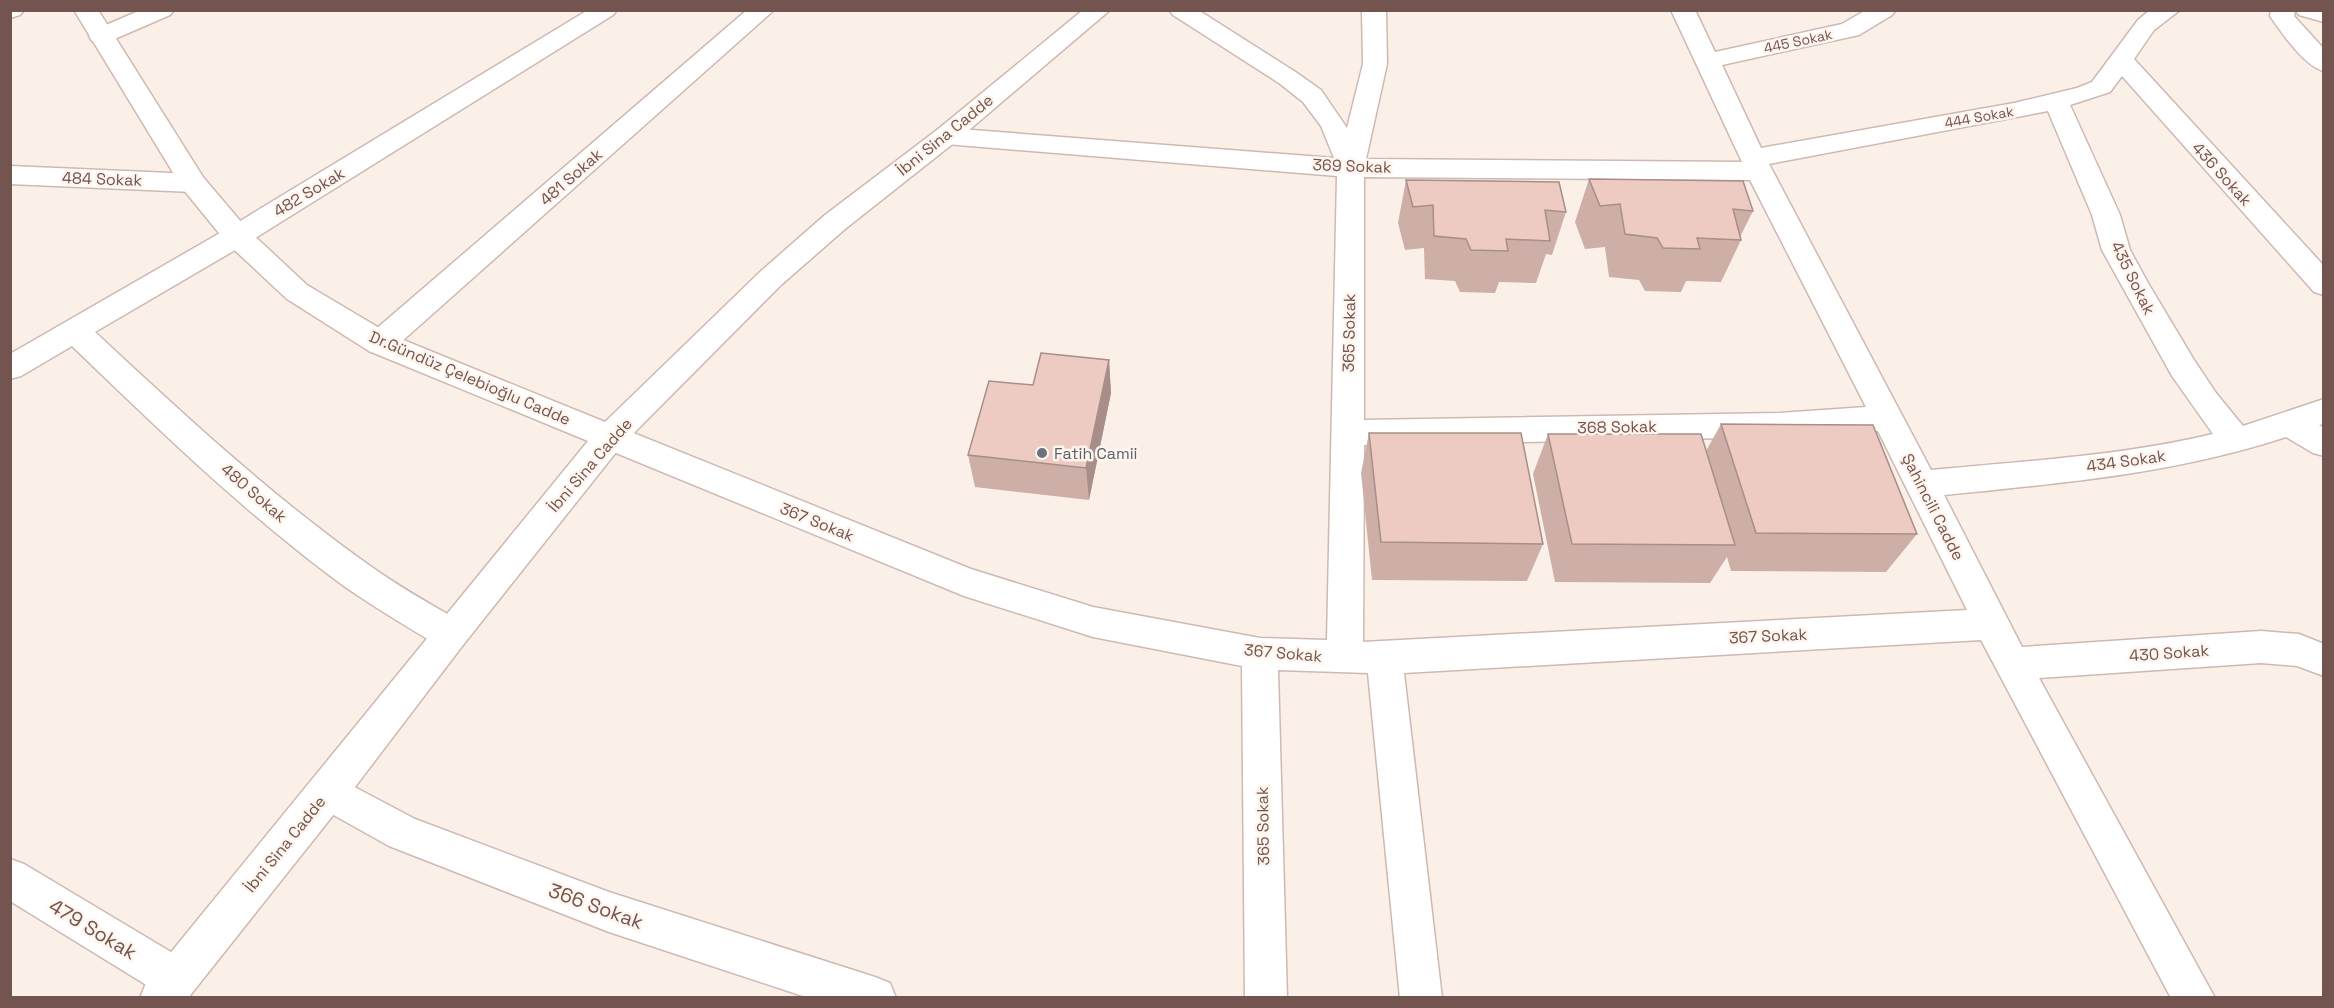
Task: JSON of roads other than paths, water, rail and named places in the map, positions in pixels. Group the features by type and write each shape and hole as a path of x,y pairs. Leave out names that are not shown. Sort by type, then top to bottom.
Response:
{"street":[{"name":"Dr.Gündüz Çelebioğlu Cadde","path":"86,10 193,183 237,236 297,292 380,343 610,437"},
{"path":"101,36 162,10"},
{"name":"482 Sokak","path":"10,368 237,236 606,10"},
{"name":"481 Sokak","path":"380,343 762,10"},
{"name":"İbni Sina Cadde","path":"168,988 610,437 771,278 835,222 946,136 1098,10"},
{"path":"1181,10 1288,78 1312,96 1333,125 1351,168"},
{"name":"365 Sokak","path":"1345,658 1351,168 1375,64 1374,10"},
{"name":"Şahincili Cadde","path":"1683,10 1756,164 1922,484 1991,624 2194,998"},
{"name":"445 Sokak","path":"1708,61 1850,30 1884,10"},
{"name":"444 Sokak","path":"1756,164 2056,102 2101,87 2146,26 2168,10"},
{"path":"2283,10 2282,16 2291,29 2324,64"},
{"path":"2307,10 2324,15"},
{"name":"436 Sokak","path":"2122,61 2324,285"},
{"name":"435 Sokak","path":"2056,102 2106,215 2116,250 2134,284 2183,368 2205,401 2236,439"},
{"name":"369 Sokak","path":"946,136 1351,168 1756,164"},
{"name":"484 Sokak","path":"10,176 193,183"},
{"name":"480 Sokak","path":"74,330 139,393 273,510 343,566 450,634"},
{"name":"434 Sokak","path":"1922,484 2114,464 2188,452 2324,411"},
{"name":"368 Sokak","path":"1347,433 1779,425 1887,418"},
{"path":"2289,423 2324,444"},
{"name":"367 Sokak","path":"610,437 964,581 1093,622 1260,654 1384,658 1991,624"},
{"name":"430 Sokak","path":"2013,664 2261,647 2312,655"},
{"name":"365 Sokak","path":"1260,654 1266,998"},
{"path":"2312,655 2324,685"},
{"path":"1384,658 1421,998"},
{"name":"366 Sokak","path":"328,790 403,833 609,912 875,998"},
{"name":"479 Sokak","path":"10,878 168,988"}],"place":[{"name":"Fatih Camii","path":"1042,453"}]}
